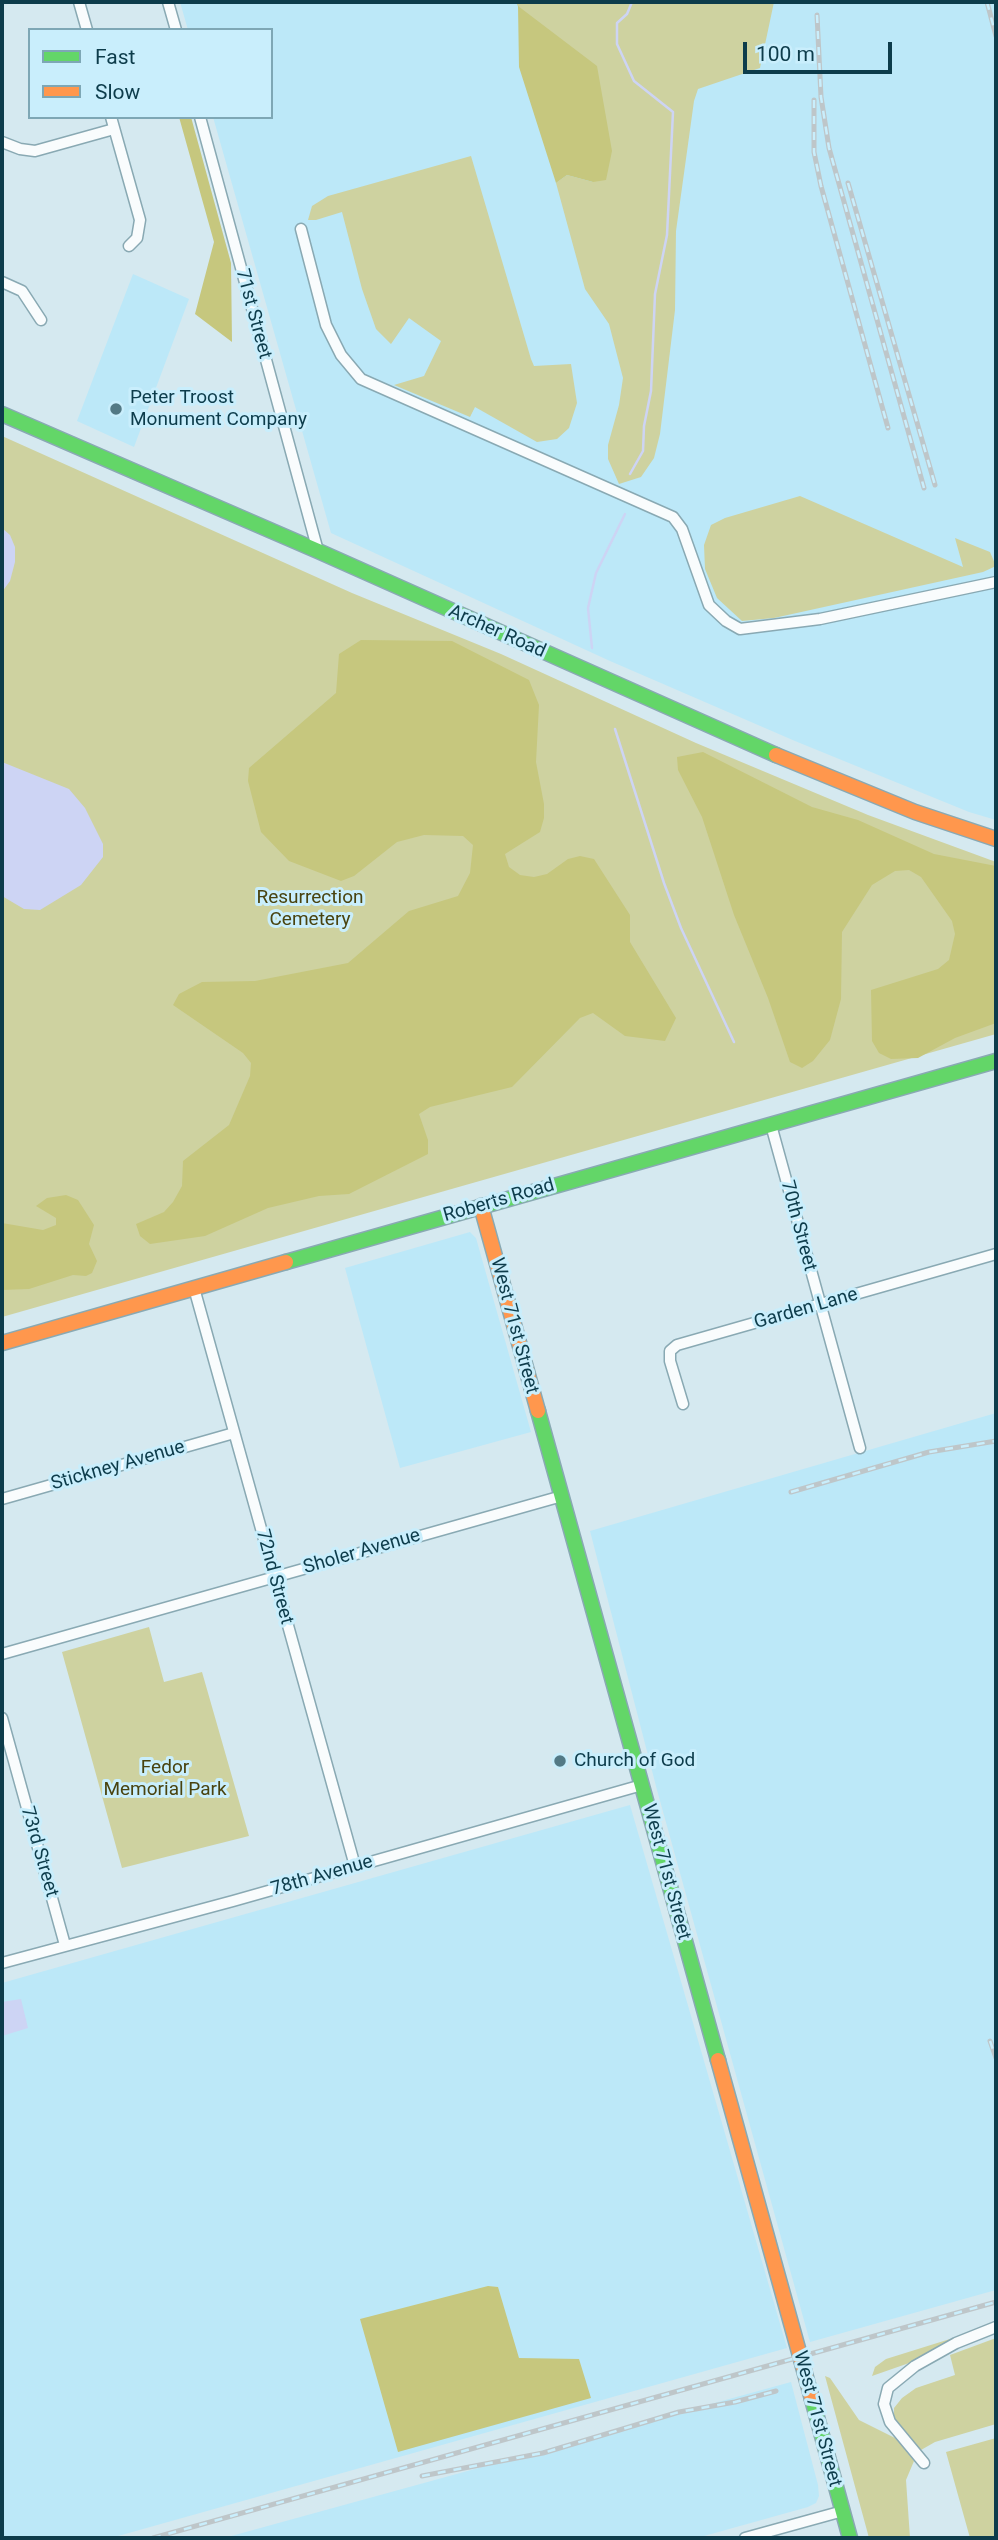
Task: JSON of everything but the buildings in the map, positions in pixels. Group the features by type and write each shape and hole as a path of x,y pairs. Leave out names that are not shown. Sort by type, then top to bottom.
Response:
{"street":[{"path":"79,2 86,28"},
{"path":"168,2 175,28"},
{"path":"112,119 140,220 137,238 130,246"},
{"name":"71st Street","path":"201,119 318,551"},
{"path":"2,142 19,149 35,151 114,129"},
{"path":"301,229 326,325 341,355 361,379 673,517 682,529 709,606 740,629 820,619 996,582"},
{"path":"2,282 22,291 41,320"},
{"name":"Archer Road","path":"2,414 819,774 915,812 996,839"},
{"name":"Roberts Road","path":"2,1343 996,1061"},
{"name":"70th Street","path":"771,1125 860,1448"},
{"name":"West 71st Street","path":"481,1206 850,2538"},
{"name":"Garden Lane","path":"682,1404 670,1361 670,1351 677,1345 995,1259"},
{"name":"72nd Street","path":"194,1288 355,1866"},
{"name":"Stickney Avenue","path":"2,1499 234,1433"},
{"name":"Sholer Avenue","path":"2,1654 562,1496"},
{"name":"73rd Street","path":"2,1718 65,1945"},
{"name":"78th Avenue","path":"2,1963 642,1785"},
{"path":"924,2463 890,2422 884,2404 888,2388 915,2366 956,2343 996,2327"},
{"path":"745,2538 843,2511"}],"shaded area":[{"path":"180,2 996,2 996,820 969,812 795,741 610,661 331,533 214,119 273,119 273,28 187,28"},
{"path":"133,274 189,299 134,447 77,421"},
{"path":"2,528 10,535 15,547 15,562 10,581 2,592"},
{"path":"2,762 69,789 85,808 103,844 103,857 81,885 40,910 24,909 2,896"},
{"path":"470,1232 476,1238 531,1432 400,1468 345,1268"},
{"path":"996,1413 996,2290 810,2342 657,1790 590,1531"},
{"path":"630,1805 787,2348 111,2538 2,2538 2,1983"},
{"path":"21,1999 28,2028 2,2036 2,2002"},
{"path":"791,2382 818,2485 819,2496 816,2503 697,2538 224,2538"}],"green space":[{"path":"516,2 774,2 760,68 698,89 694,101 676,231 675,310 660,434 654,458 641,477 619,484 608,459 608,445 623,378 609,324 585,289 556,183 567,175 593,182"},
{"path":"518,6 597,66 612,151 606,180 593,182 567,175 556,183 519,67"},
{"path":"180,119 192,119 231,263 232,342 195,314 214,242"},
{"path":"471,156 534,366 571,364 577,403 569,428 557,439 537,442 475,407 470,417 394,385 424,376 441,341 409,318 391,344 376,329 362,289 342,212 308,220 312,206 328,196"},
{"name":"Resurrection Cemetery","path":"2,436 352,593 501,654 696,743 868,815 996,862 996,1034 2,1317"},
{"path":"800,496 963,567 955,538 990,552 996,566 983,572 774,618 742,621 717,598 705,569 704,545 711,525 725,518"},
{"path":"361,640 452,641 529,680 539,705 536,762 544,818 540,832 505,854 509,867 520,875 534,877 547,874 568,859 580,856 594,859 630,915 630,942 676,1018 665,1041 625,1036 593,1013 580,1018 512,1087 430,1107 419,1114 428,1140 428,1154 349,1194 319,1196 268,1208 205,1236 150,1244 140,1236 136,1224 164,1212 173,1202 182,1186 183,1161 229,1125 250,1076 251,1063 243,1053 173,1005 179,994 202,982 255,981 348,963 409,911 458,896 470,873 473,845 463,836 424,835 397,842 354,876 341,881 289,861 261,832 248,781 249,768 336,693 339,654"},
{"path":"703,752 812,807 858,820 934,854 996,866 996,1023 955,1038 918,1058 891,1059 879,1053 872,1041 871,990 938,969 949,960 955,934 952,921 921,877 909,870 895,871 872,885 842,932 841,999 830,1040 813,1061 802,1068 790,1062 768,998 734,915 702,817 678,770 677,757"},
{"path":"66,1195 78,1200 94,1225 89,1244 97,1261 92,1273 86,1276 73,1275 29,1289 2,1290 2,1223 43,1230 56,1225 56,1218 36,1206 47,1198"},
{"name":"Fedor Memorial Park","path":"149,1627 164,1682 202,1672 249,1836 122,1868 62,1652"},
{"path":"488,2286 498,2287 519,2358 579,2359 591,2398 398,2452 360,2319"},
{"path":"966,2334 912,2362 872,2376 875,2367 886,2359"},
{"path":"996,2338 996,2424 935,2442 921,2450 900,2428 894,2417 894,2408 916,2388 955,2375 950,2355"},
{"path":"825,2376 830,2378 859,2420 897,2439 914,2461 906,2480 910,2538 869,2538"},
{"path":"996,2438 996,2538 970,2538 946,2452"}],"waterway":[{"path":"630,474 643,451 644,426 651,391 655,294 667,235 673,112 634,81 617,44 617,23 627,14 632,2"},
{"path":"592,648 588,608 596,573 625,514"},
{"path":"615,729 681,928 734,1042"}],"railway":[{"path":"987,2 996,36"},
{"path":"817,15 821,97 829,148 924,488"},
{"path":"814,100 814,152 821,186 888,428"},
{"path":"848,183 935,485"},
{"path":"791,1492 929,1452 996,1441"},
{"path":"990,2041 996,2058"},
{"path":"153,2538 996,2302"},
{"path":"422,2476 543,2453 679,2412 776,2391"}],"traffic: fast":[{"path":"2,414 776,755"},
{"path":"286,1262 996,1061"},
{"path":"538,1411 718,2060"},
{"path":"812,2399 850,2538"}],"traffic: slow":[{"path":"776,755 915,812 996,839"},
{"path":"481,1206 538,1411"},
{"path":"2,1343 286,1262"},
{"path":"718,2060 812,2399"}],"place":[{"name":"Peter Troost Monument Company","path":"116,409"},
{"name":"Church of God","path":"560,1761"}]}
